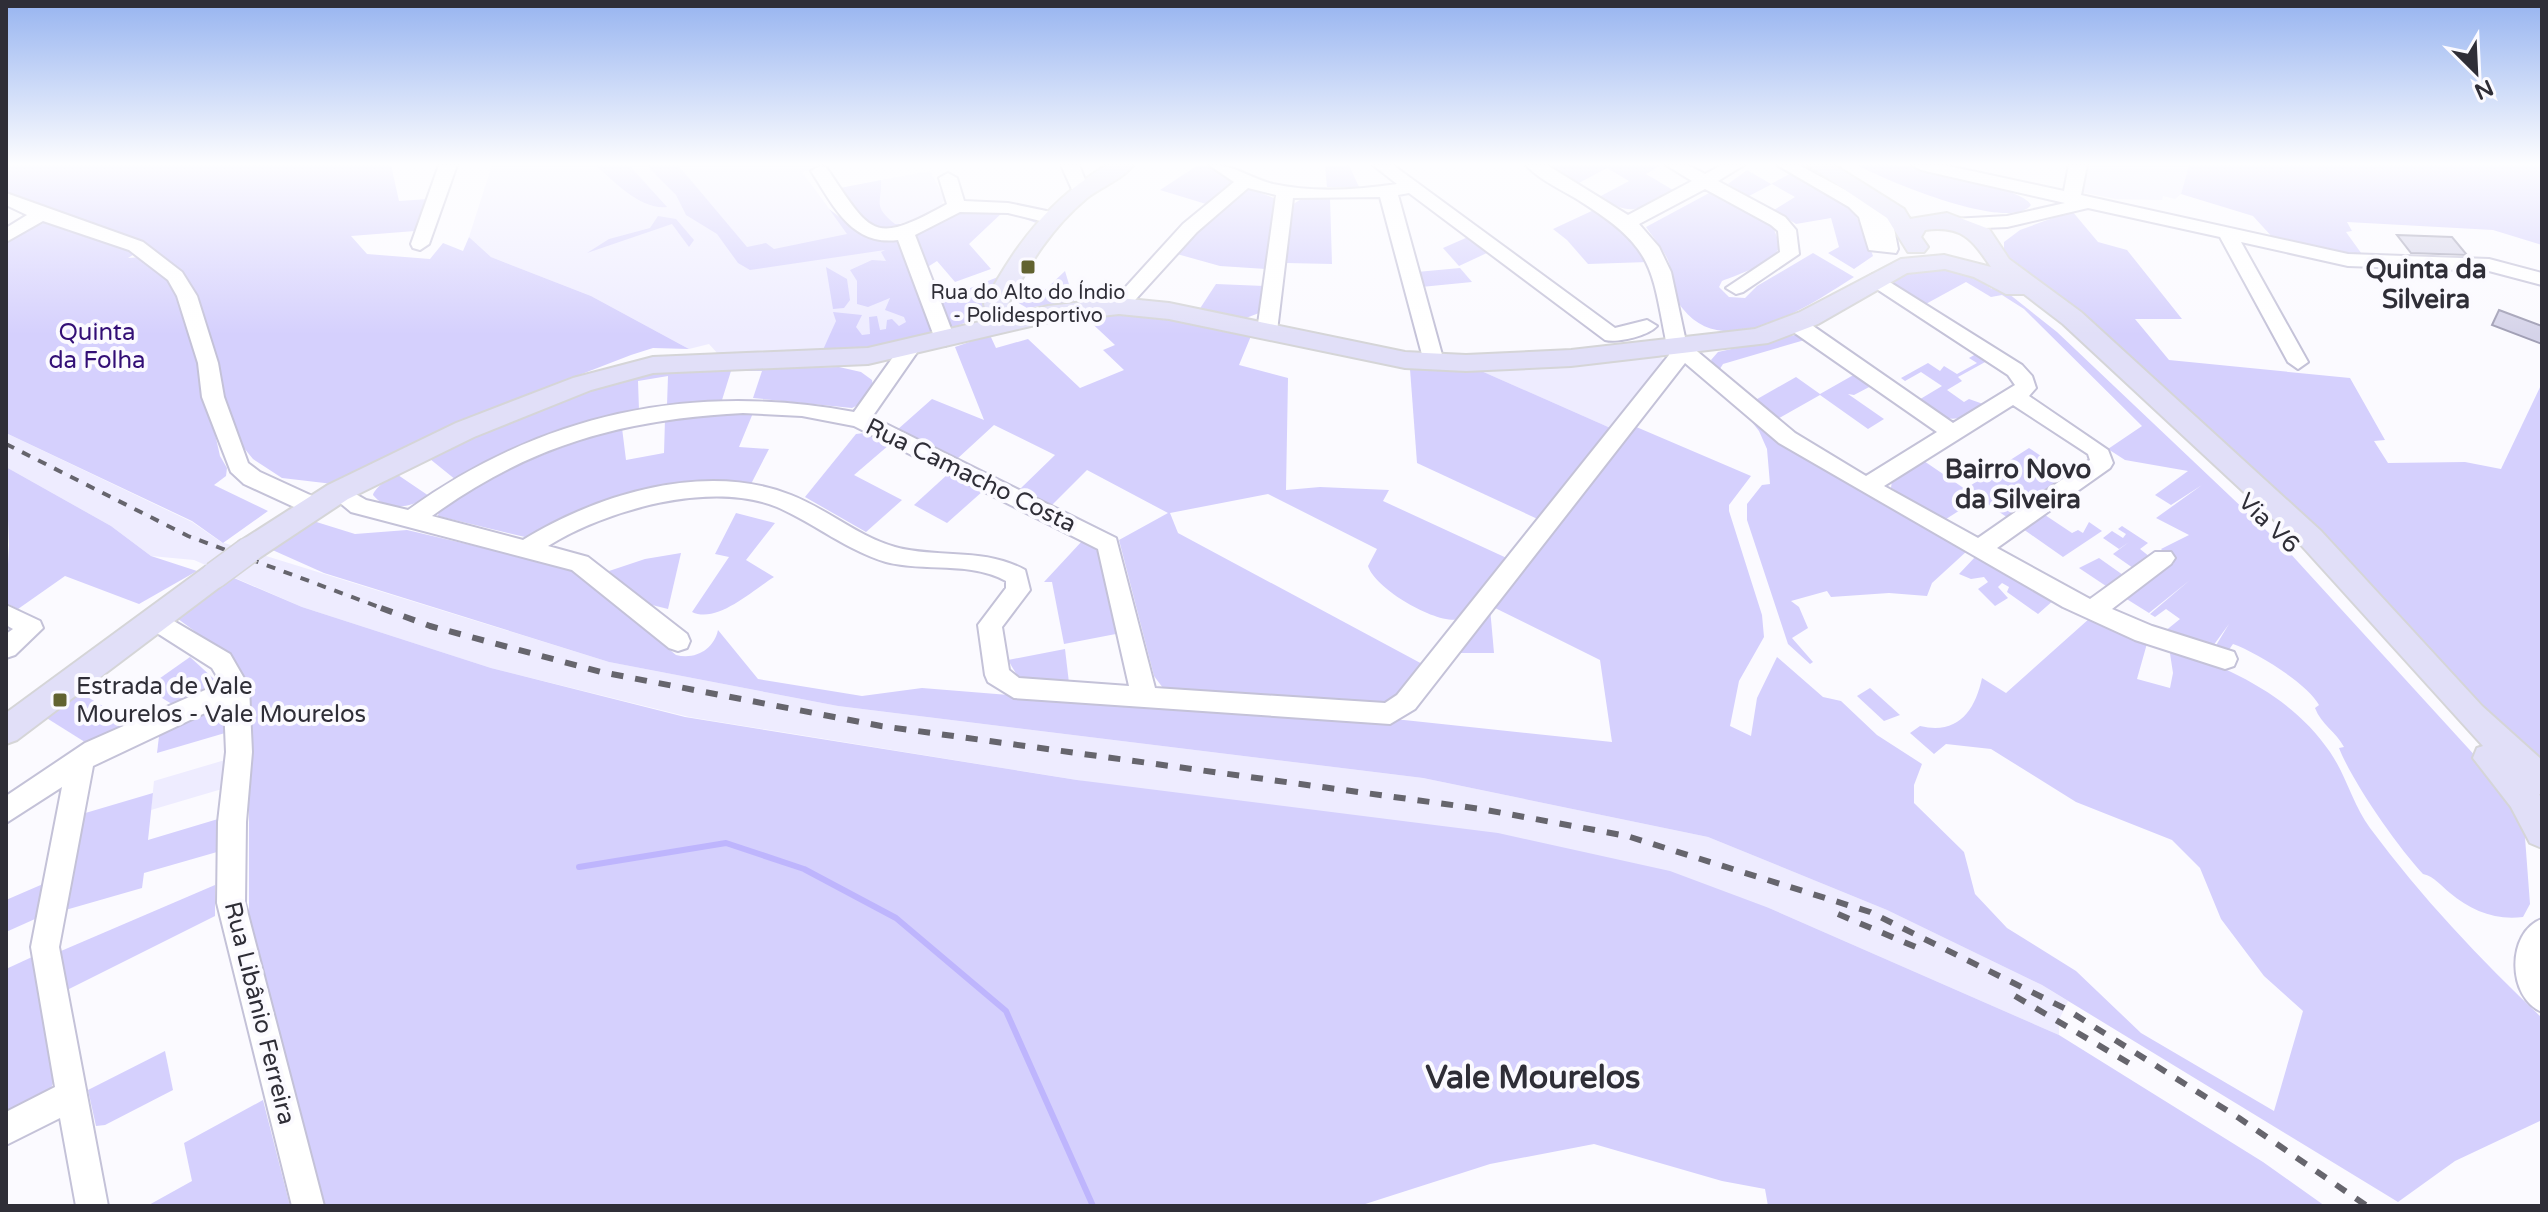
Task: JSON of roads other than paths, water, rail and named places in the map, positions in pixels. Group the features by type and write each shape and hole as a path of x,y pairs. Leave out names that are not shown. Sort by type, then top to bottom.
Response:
{"main road":[{"path":"1001,324 996,304 1046,222"},
{"path":"1903,222 1922,252 1947,263"},
{"path":"1901,266 1911,248 1916,225 1924,222"},
{"path":"1942,222 1956,222"},
{"name":"Via V6","path":"1956,222 1978,232 2001,264 2079,324 2311,538 2446,688 2542,781"},
{"path":"6,731 313,506 465,430 619,373 678,362 868,356 1074,309 1119,306 1169,311 1381,356 1434,362 1558,359 1759,337 1796,324 1901,266 1980,260 1989,246"},
{"name":"Via V6","path":"1947,263 1994,277 2038,307 2280,532 2512,782 2542,833"}],"street":[{"path":"6,236 29,222"},
{"path":"63,222 136,246 175,276 187,296 208,363 213,397 239,467 252,478 313,506"},
{"path":"420,244 428,222"},
{"path":"853,222 874,233 905,233 927,222"},
{"path":"1119,306 1198,222"},
{"path":"1267,331 1281,222"},
{"path":"1396,222 1434,362"},
{"path":"1459,222 1612,335 1647,326"},
{"path":"526,549 569,523 634,502 704,492 765,495 888,554 997,567 1017,576 1018,590 990,625 994,666 1003,683 1035,691 1381,715 1398,709 1676,364 1679,347 1657,259 1628,223 1631,222"},
{"path":"1736,288 1790,254 1789,235 1778,222"},
{"path":"1956,222 1987,225 2016,222"},
{"path":"1989,246 2020,222"},
{"path":"2183,222 2348,260 2489,265 2542,279"},
{"path":"2226,231 2298,362"},
{"path":"905,233 945,339"},
{"path":"1866,486 2016,397 2026,388 2022,376 1873,280"},
{"path":"1796,324 1953,433"},
{"path":"1679,347 1787,438 1866,486 2092,611 2144,633 2225,659"},
{"path":"859,420 910,348"},
{"path":"868,356 882,371 886,386"},
{"path":"1979,549 2102,463 2102,456 2089,443 2016,397"},
{"name":"Rua Camacho Costa","path":"411,520 444,494 524,453 592,429 650,415 723,406 764,406 859,420 1108,544 1145,699"},
{"path":"338,492 359,506 580,563 678,641"},
{"path":"2092,611 2163,558"},
{"path":"6,614 31,628 6,648"},
{"path":"6,811 81,758 236,687 221,661 155,619"},
{"name":"Rua Libânio Ferreira","path":"236,687 239,752 232,822 231,903 308,1206"},
{"path":"81,758 45,947 92,1206"},
{"path":"2542,932 2529,958 2528,973 2542,998"},
{"path":"6,1129 72,1095"}],"waterway":[{"path":"579,867 726,843 804,869 896,918 1006,1011 1093,1206"}],"railway":[{"path":"6,444 188,536 387,610"},
{"path":"381,608 430,626 601,672 881,726 1481,809 1627,836 1870,912 2066,1009 2239,1118 2367,1206"},
{"path":"1838,914 1918,948"},
{"path":"2015,996 2139,1069"}],"place":[{"name":"Rua do Alto do Índio - Polidesportivo","path":"1028,267"},
{"name":"Estrada de Vale Mourelos - Vale Mourelos","path":"60,700"}],"district":[{"name":"Quinta da Silveira","path":"2426,284"},
{"name":"Bairro Novo da Silveira","path":"2018,484"},
{"name":"Vale Mourelos","path":"1533,1077"}],"park label":[{"name":"Quinta da Folha","path":"97,346"}]}
